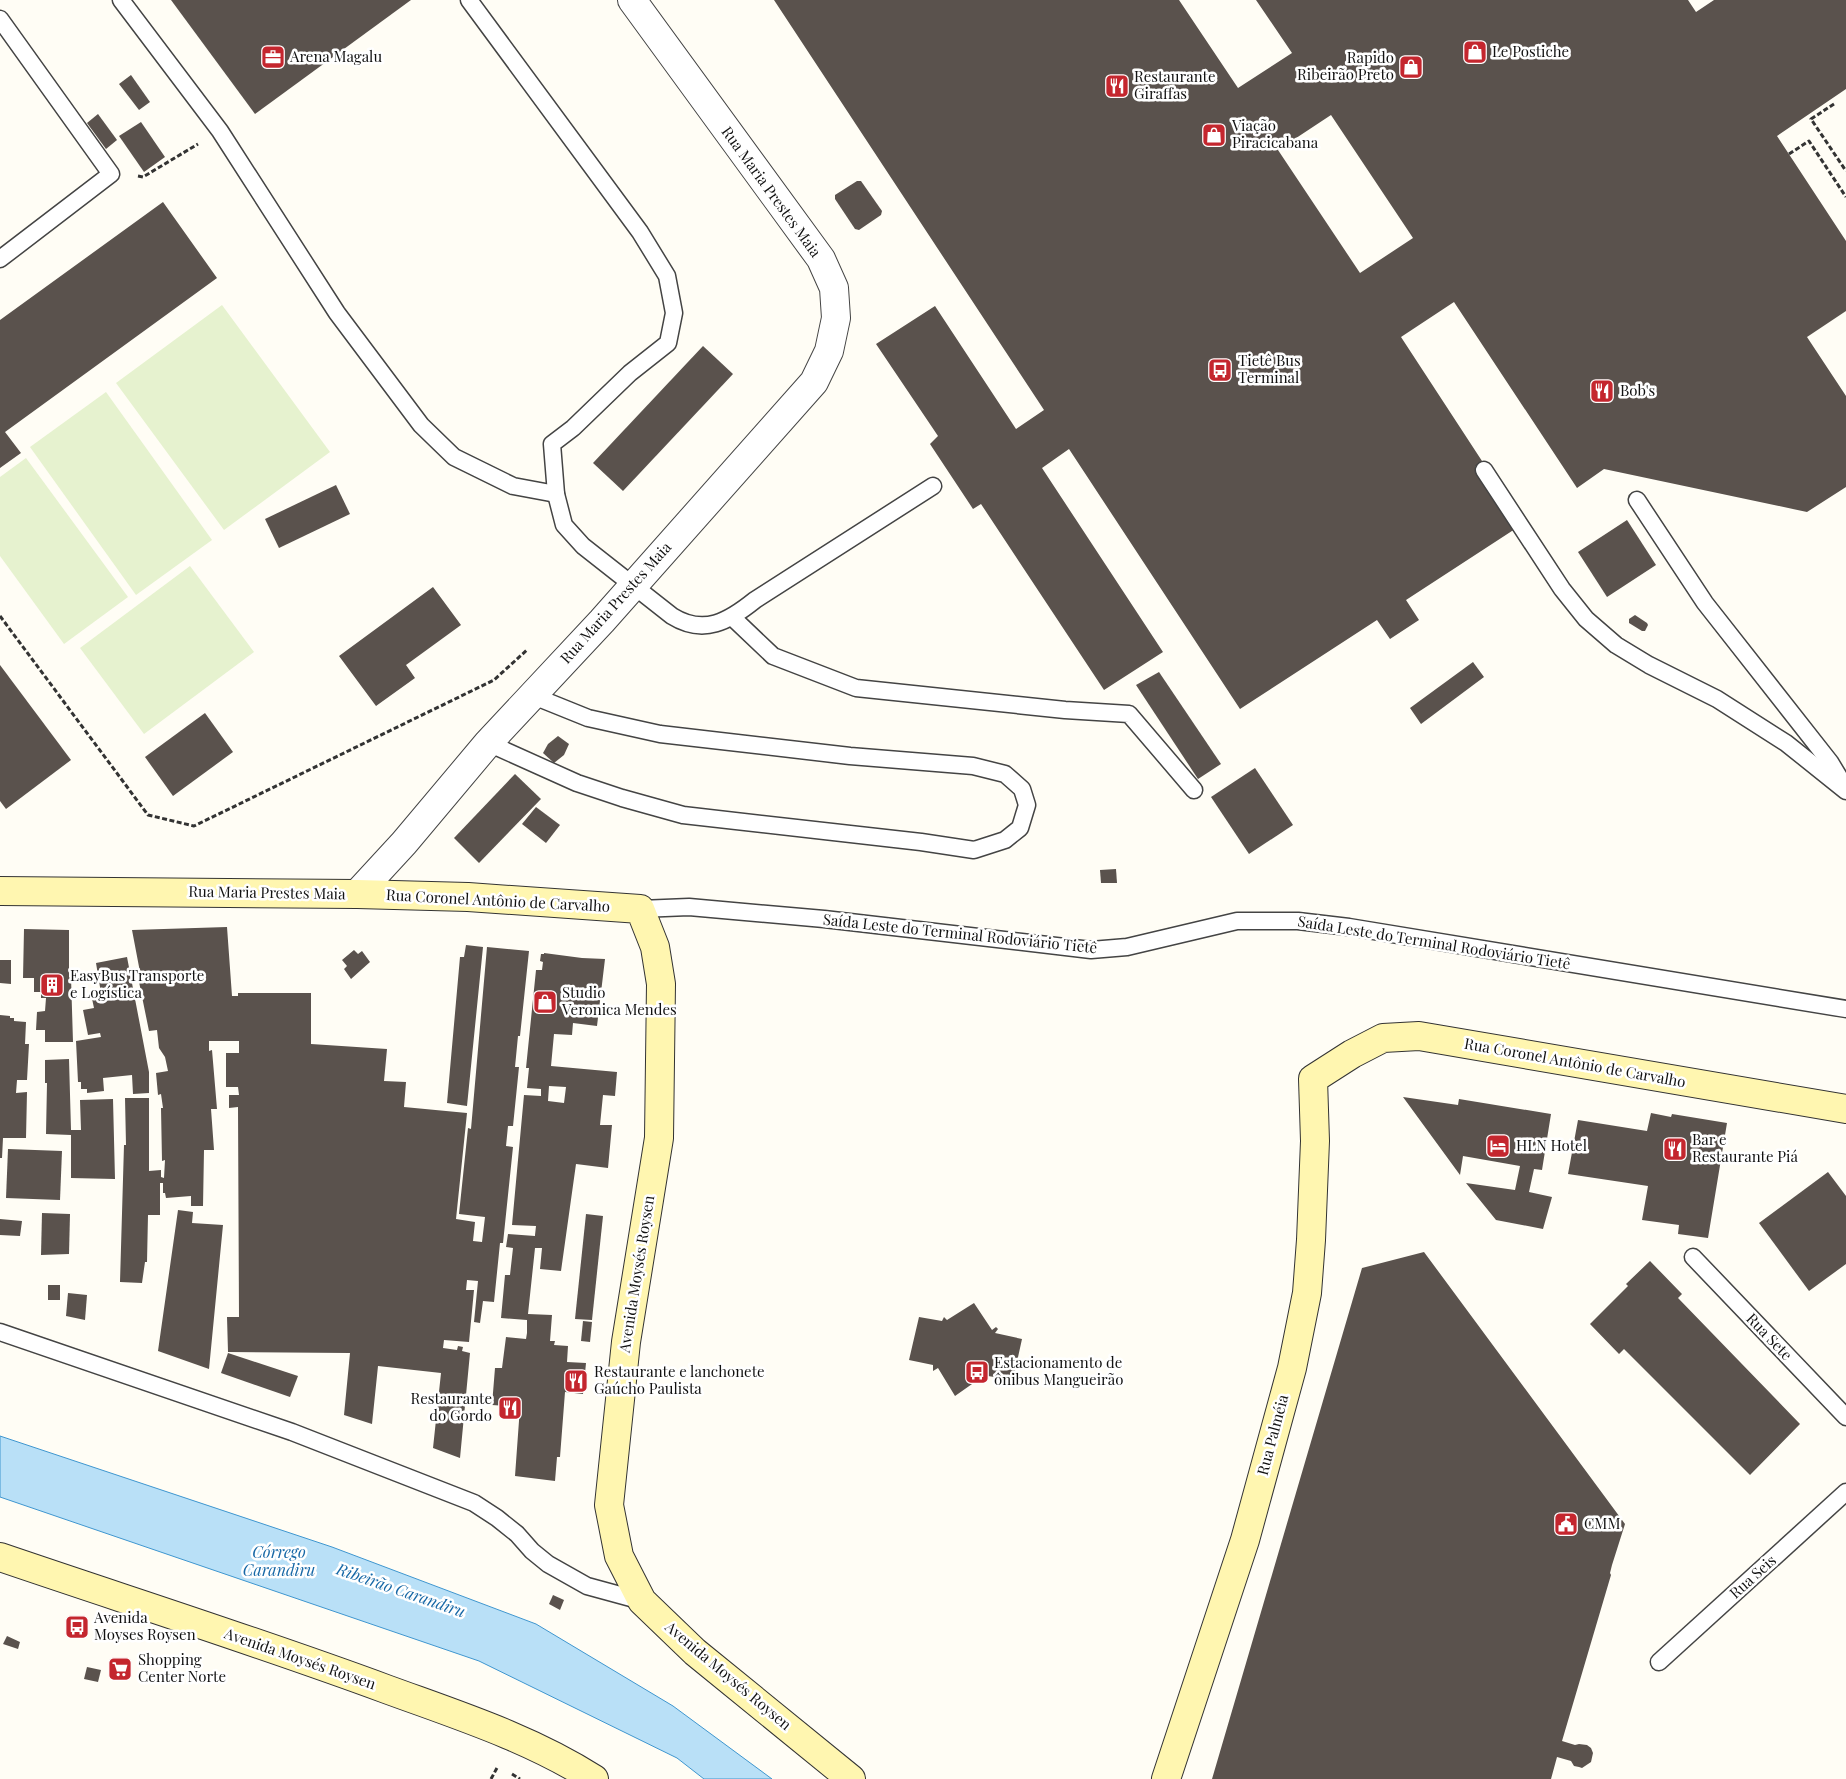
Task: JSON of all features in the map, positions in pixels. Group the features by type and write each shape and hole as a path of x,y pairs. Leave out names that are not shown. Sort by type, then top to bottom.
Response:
{"street":[{"name":"Rua Maria Prestes Maia","path":"0,892 357,894 404,843 488,743 602,621 814,382 829,351 836,318 834,288 821,259 632,0"},
{"name":"Rua Coronel Antônio de Carvalho","path":"357,894 468,897 640,909"},
{"name":"Avenida Moysés Roysen","path":"640,909 655,947 661,984 659,1138 626,1342 609,1504 619,1556 642,1601 695,1652 851,1779"},
{"name":"Rua Coronel Antônio de Carvalho","path":"1313,1079 1352,1054 1383,1038 1419,1036 1846,1109"},
{"name":"Rua Palméia","path":"1166,1779 1244,1540 1292,1368 1307,1293 1311,1240 1315,1141 1313,1079"},
{"name":"Avenida Moysés Roysen","path":"0,1557 345,1674 491,1728 566,1761 594,1779"}],"lane":[{"path":"121,0 220,131 338,313 421,425 454,457 514,486 556,494"},
{"path":"469,0 640,232 667,276 674,313 668,343 630,373 573,428 552,444 556,494 564,525 583,546 632,586 683,623 704,626 732,617 755,600 933,486"},
{"path":"0,18 111,174 0,259"},
{"path":"1484,470 1562,589 1586,619 1624,650 1649,665 1717,699 1786,743 1846,790"},
{"path":"1636,500 1705,604 1830,762 1846,790"},
{"path":"732,617 773,656 856,688 1065,710 1129,714 1194,790"},
{"path":"488,743 577,783 683,815 974,850 1005,840 1020,828 1027,806 1022,789 1005,774 973,766 850,756 660,734 588,718 531,695"},
{"name":"Saída Leste do Terminal Rodoviário Tietê","path":"640,909 689,907 824,919 1091,950 1126,947 1238,921 1298,921 1843,1009"},
{"name":"Rua Sete","path":"1693,1257 1846,1417"},
{"path":"0,1332 292,1432 474,1503 517,1534 532,1551 548,1564 587,1586 642,1601"},
{"name":"Rua Seis","path":"1659,1662 1846,1492"}],"path":[{"path":"1834,104 1811,119 1846,171"},
{"path":"111,174 144,177 220,131"},
{"path":"1789,154 1809,141 1846,196"},
{"path":"0,616 148,816 194,826 494,680 529,648"},
{"path":"491,1779 498,1766"}],"green space":[{"path":"222,305 330,452 224,530 116,383"},
{"path":"106,392 212,540 136,595 30,447"},
{"path":"26,458 128,597 64,644 0,556 0,477"},
{"path":"190,566 254,652 144,734 80,648"}],"water":[{"name":"Córrego Carandiru","path":"0,1436 332,1547 536,1624 673,1706 772,1779 704,1779 677,1758 479,1661 0,1497"}],"building":[{"name":"Arena Magalu","path":"171,0 411,0 255,114"},
{"name":"Tietê Bus Terminal","path":"774,0 1179,0 1238,88 1292,53 1256,0 1688,0 1696,12 1714,0 1846,0 1846,89 1777,136 1846,241 1846,311 1807,337 1846,396 1846,487 1807,512 1604,469 1577,488 1454,302 1401,337 1482,461 1475,467 1515,529 1406,600 1419,620 1390,639 1377,620 1240,709 1069,449 1042,468 1163,652 1104,690 981,504 973,509 930,444 938,436 876,344 935,306 1016,429 1044,410","holes":["1331,115 1413,238 1360,273 1278,150"]},
{"path":"131,75 150,102 139,110 119,84"},
{"path":"98,114 117,140 106,149 87,123"},
{"path":"141,122 165,157 144,172 119,136"},
{"path":"857,181 861,181 882,211 881,215 859,230 855,229 835,199 835,195"},
{"path":"163,202 217,278 5,432 21,453 0,468 0,320"},
{"path":"703,346 733,374 623,491 593,463"},
{"path":"336,485 350,514 279,548 265,519"},
{"path":"1627,520 1656,565 1607,597 1578,552"},
{"path":"433,587 461,625 406,665 415,678 376,706 339,656"},
{"path":"1635,615 1647,623 1645,631 1629,623 1629,619"},
{"path":"1473,662 1484,677 1421,724 1410,708"},
{"path":"0,665 71,760 6,809 0,801"},
{"path":"1159,672 1221,764 1198,779 1136,685"},
{"path":"205,713 233,752 173,796 145,757"},
{"path":"558,736 569,744 564,755 554,763 543,753 548,744"},
{"path":"1255,768 1293,825 1249,854 1211,797"},
{"path":"515,774 541,799 479,863 454,838"},
{"path":"536,807 560,825 546,843 522,824"},
{"path":"1116,869 1117,883 1101,883 1100,870"},
{"path":"227,927 232,996 238,996 238,993 311,993 311,1044 387,1049 384,1081 406,1082 404,1107 467,1113 456,1219 475,1222 473,1241 482,1242 485,1217 459,1214 468,1128 471,1129 487,947 529,951 515,1067 519,1067 513,1126 508,1126 506,1146 513,1147 503,1243 500,1243 494,1302 483,1301 480,1323 474,1322 478,1281 467,1280 466,1290 474,1290 469,1342 444,1340 443,1348 457,1350 458,1346 463,1347 462,1351 470,1353 460,1458 433,1448 441,1373 378,1366 372,1424 344,1415 350,1353 228,1352 227,1317 239,1317 238,1107 229,1108 229,1095 239,1095 238,1087 226,1087 226,1053 239,1053 239,1041 209,1041 209,1051 212,1050 217,1109 211,1109 214,1150 204,1150 203,1206 191,1206 191,1196 166,1198 165,1193 163,1193 163,1183 160,1183 160,1215 148,1215 147,1262 145,1262 142,1283 120,1282 124,1145 126,1145 125,1098 149,1098 149,1171 161,1170 161,1177 164,1178 165,1160 162,1161 161,1108 163,1108 161,1094 158,1095 156,1073 168,1071 165,1057 159,1048 157,1030 149,1031 137,972 140,972 132,930"},
{"name":"EasyBus Transporte e Logística","path":"24,929 69,930 69,977 71,977 73,1042 45,1042 45,1030 36,1030 37,1012 45,1011 46,998 41,998 41,992 34,992 34,978 23,978"},
{"path":"466,945 483,947 467,1106 447,1103 460,957 464,957"},
{"path":"354,950 358,954 362,951 370,962 351,979 344,969 347,966 342,960"},
{"path":"541,954 605,959 597,1026 573,1023 572,1035 554,1034 551,1066 617,1072 615,1096 603,1095 600,1125 612,1125 608,1168 576,1164 561,1271 540,1269 542,1248 535,1248 528,1314 552,1315 550,1341 555,1341 554,1345 568,1346 567,1362 586,1363 583,1394 565,1392 560,1457 557,1457 555,1481 515,1476 520,1407 492,1405 495,1368 502,1368 506,1337 526,1339 527,1333 527,1320 501,1318 505,1275 510,1275 513,1248 506,1247 508,1234 535,1236 536,1226 512,1225 524,1095 541,1096 541,1089 527,1088 529,1068 526,1068 536,970 542,970 543,962 540,961","holes":["549,1086 566,1087 564,1103 548,1101"]},
{"path":"127,957 149,1072 149,1093 133,1094 132,1075 103,1078 104,1091 87,1093 87,1089 81,1089 81,1082 78,1082 76,1041 101,1037 100,1033 88,1035 83,1010 94,1008 91,994 101,993 96,963"},
{"path":"0,960 11,960 11,984 0,983"},
{"path":"0,1015 10,1016 10,1018 14,1018 14,1021 26,1022 25,1044 29,1044 27,1080 17,1080 16,1093 27,1092 26,1138 3,1138 2,1158 0,1158"},
{"path":"69,1059 71,1130 81,1130 80,1100 113,1099 115,1179 71,1178 71,1135 46,1134 47,1083 45,1083 45,1060"},
{"path":"1403,1097 1458,1105 1459,1099 1551,1114 1542,1170 1534,1169 1529,1192 1552,1197 1543,1229 1496,1220 1466,1183 1515,1190 1520,1166 1463,1156 1460,1175"},
{"path":"1651,1113 1671,1117 1672,1114 1727,1123 1708,1238 1678,1234 1679,1225 1642,1220 1648,1186 1568,1174 1578,1120 1647,1131"},
{"path":"8,1149 62,1151 60,1200 6,1198"},
{"path":"1828,1172 1846,1196 1846,1264 1809,1291 1759,1223"},
{"path":"178,1210 193,1212 192,1223 223,1225 209,1369 158,1351"},
{"path":"42,1213 70,1214 69,1254 41,1255"},
{"path":"586,1214 603,1216 592,1320 575,1319"},
{"path":"0,1219 22,1221 20,1236 0,1235"},
{"path":"1424,1252 1625,1524 1562,1741 1575,1745 1587,1745 1593,1753 1591,1762 1582,1768 1574,1766 1571,1761 1557,1757 1551,1779 1212,1779 1362,1268"},
{"path":"1650,1261 1682,1294 1678,1298 1800,1424 1750,1475 1624,1349 1619,1354 1590,1324 1628,1286 1626,1284"},
{"path":"48,1285 60,1285 60,1300 48,1300"},
{"path":"68,1293 87,1295 85,1320 66,1316"},
{"path":"974,1303 992,1330 996,1327 998,1329 995,1333 1022,1339 1013,1380 988,1376 985,1381 982,1377 955,1396 938,1368 933,1371 933,1365 909,1360 919,1317 942,1321 944,1317 947,1320"},
{"path":"583,1321 592,1322 590,1342 581,1341"},
{"path":"228,1353 298,1376 290,1397 221,1373"},
{"path":"553,1595 564,1600 560,1610 549,1604"},
{"path":"7,1636 20,1642 18,1649 3,1644"},
{"path":"87,1667 101,1670 98,1682 84,1679"}],"place":[{"name":"Le Postiche","path":"1475,52"},
{"name":"Arena Magalu","path":"273,57"},
{"name":"Rapido Ribeirão Preto","path":"1411,67"},
{"name":"Restaurante Giraffas","path":"1117,86"},
{"name":"Viação Piracicabana","path":"1214,135"},
{"name":"Tietê Bus Terminal","path":"1220,370"},
{"name":"Bob's","path":"1602,391"},
{"name":"EasyBus Transporte e Logística","path":"52,985"},
{"name":"Studio Veronica Mendes","path":"545,1002"},
{"name":"HLN Hotel","path":"1498,1146"},
{"name":"Bar e Restaurante Piá","path":"1675,1149"},
{"name":"Estacionamento de ônibus Mangueirão","path":"977,1372"},
{"name":"Restaurante e lanchonete Gaúcho Paulista","path":"576,1381"},
{"name":"Restaurante do Gordo","path":"510,1408"},
{"name":"CMM","path":"1566,1524"},
{"name":"Avenida Moyses Roysen","path":"77,1627"},
{"name":"Shopping Center Norte","path":"120,1669"}],"water label":[{"name":"Ribeirão Carandiru","path":"401,1590"}]}
